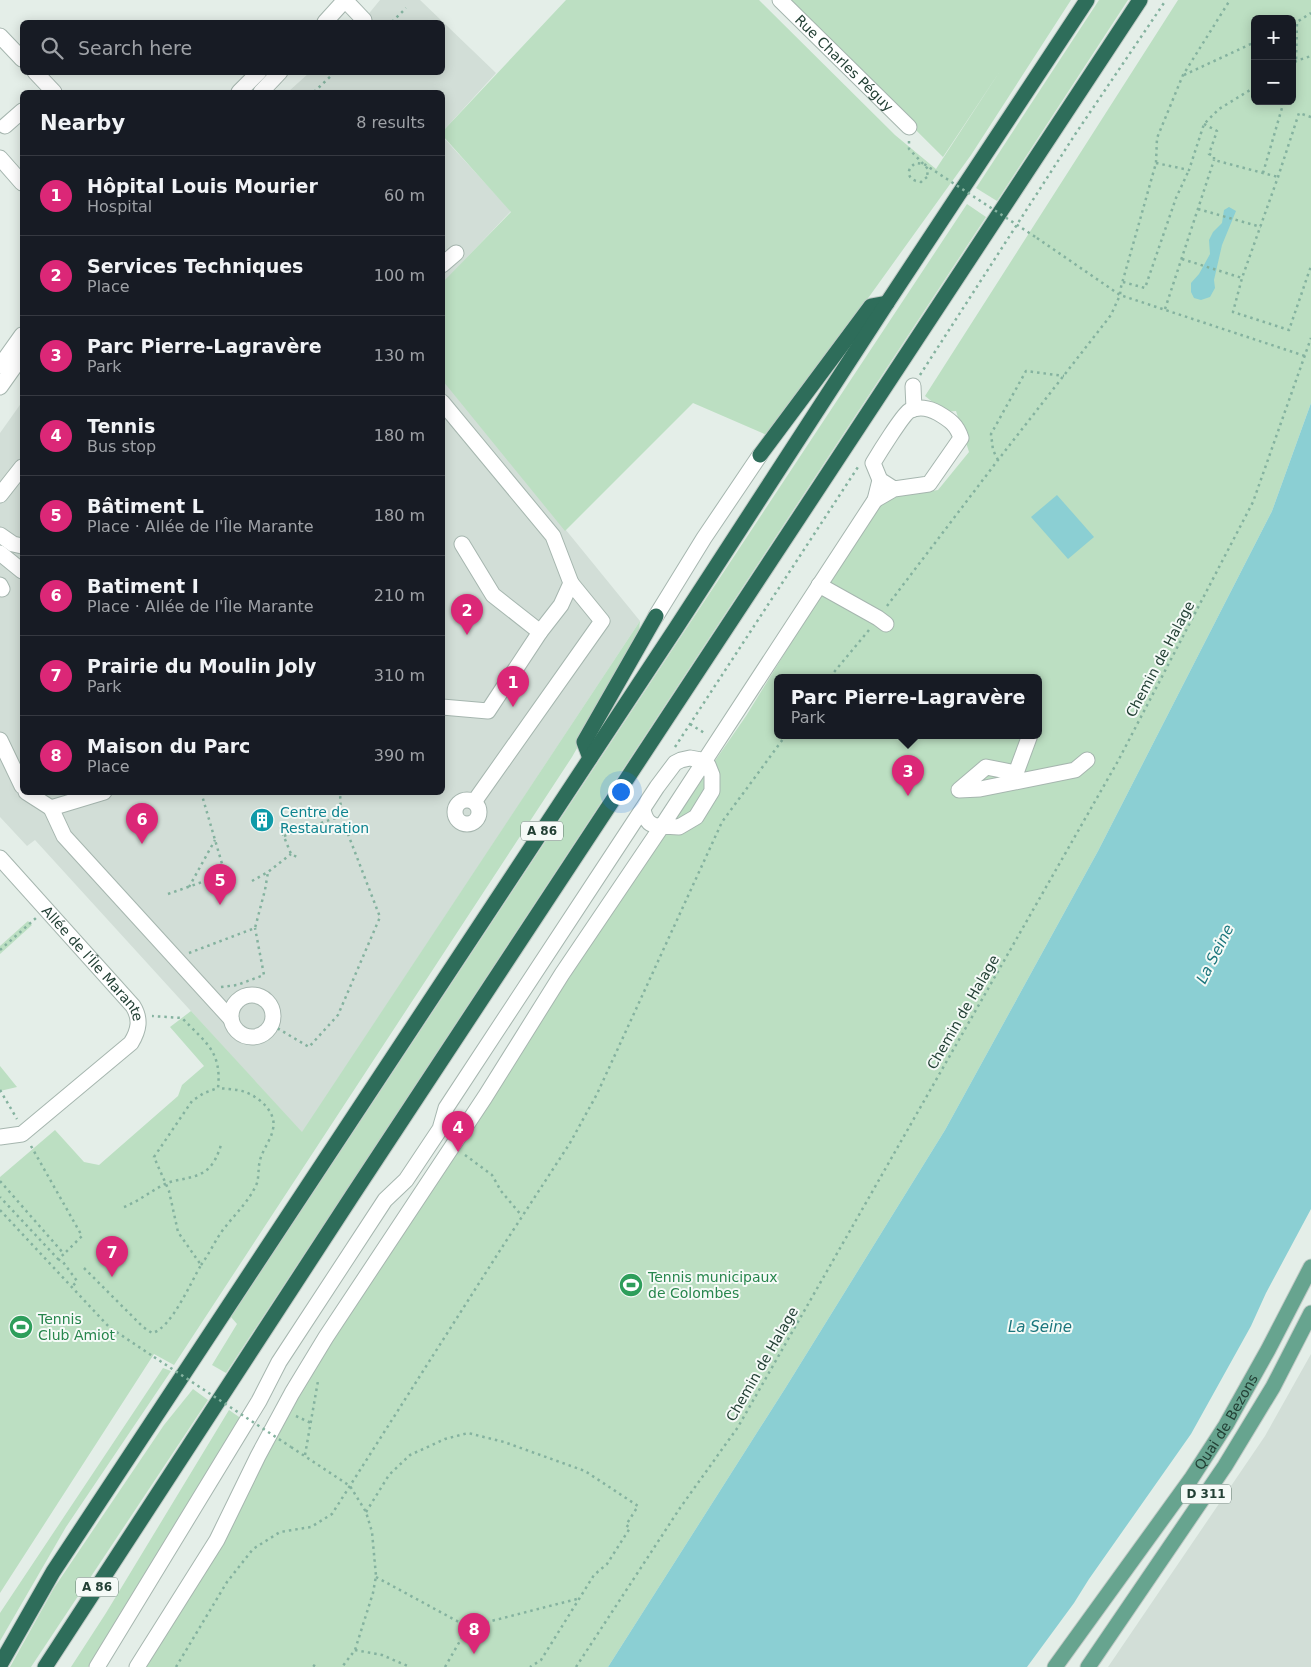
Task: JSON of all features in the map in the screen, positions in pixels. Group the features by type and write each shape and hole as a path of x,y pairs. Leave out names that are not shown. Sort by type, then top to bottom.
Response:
{"highway":[{"name":"A 86","path":"0,1665 53,1572 1087,0"},
{"name":"A 86","path":"45,1667 278,1309 1140,0"},
{"path":"760,455 871,306 887,303"},
{"path":"590,758 584,742 656,616"}],"main road":[{"name":"Quai de Bezons","path":"1055,1667 1191,1479 1226,1425 1311,1267"},
{"name":"Quai de Bezons","path":"1088,1667 1225,1466 1273,1387 1311,1313"}],"street":[{"path":"325,20 345,0 364,20"},
{"name":"Rue Charles Péguy","path":"780,0 908,127"},
{"path":"0,36 20,57"},
{"path":"37,75 48,90"},
{"path":"241,90 256,75"},
{"path":"262,90 277,75"},
{"path":"5,126 20,113"},
{"path":"0,158 20,181"},
{"path":"445,262 456,253"},
{"path":"0,366 20,337"},
{"path":"0,387 20,359"},
{"path":"913,386 914,409"},
{"path":"445,406 553,536 571,583 602,621 474,802"},
{"path":"875,500 894,489 929,484 961,438 952,421 931,409 914,409 907,412 873,463 880,480 894,489"},
{"path":"656,616 704,538 760,455"},
{"path":"0,495 20,470"},
{"path":"137,1667 217,1540 258,1456 292,1393 321,1345 481,1103 562,974 662,826 875,500 880,480"},
{"path":"0,535 13,544 20,546"},
{"path":"462,544 493,595 540,632"},
{"path":"0,553 20,569"},
{"path":"445,707 488,710 540,632 561,606 571,583"},
{"path":"819,584 882,621"},
{"path":"1029,739 1016,773 986,767 959,790 980,789 1075,770 1087,760"},
{"path":"0,740 20,782"},
{"path":"97,1667 259,1401 280,1362 385,1200 406,1180 440,1129 446,1108 643,809 675,763 690,758 697,759 704,762 710,768 713,784 712,791 696,817 680,827 655,826 649,823 643,809"},
{"path":"31,795 51,808 64,836 231,1020 237,1031 249,1037 263,1035 272,1025 273,1011 270,1004 259,995 252,994 244,996 233,1005 231,1020"},
{"path":"51,808 94,795"},
{"name":"Allée de l'Île Marante","path":"0,858 133,1006 138,1015 139,1026 131,1042 22,1134 0,1137"},
{"path":"463,1082 477,1082 482,1088 481,1103"},
{"path":"454,1096 457,1105 462,1109 481,1103"}],"path":[{"path":"913,386 1076,133 1166,0"},
{"path":"833,674 882,621 998,460 1111,315 1120,295 1156,163 1158,138 1183,75 1230,0"},
{"path":"394,20 406,8"},
{"path":"1311,13 1297,22 1296,61 1311,56"},
{"path":"1183,75 1251,44"},
{"path":"316,90 332,75"},
{"path":"1123,282 1145,288 1204,124 1219,109 1251,89"},
{"path":"1263,173 1283,105"},
{"path":"1311,116 1299,113 1261,227 1241,278 1234,312 1289,330 1311,266"},
{"path":"1165,309 1184,259 1214,160 1214,156 1209,154 1217,131 1204,124"},
{"path":"908,127 909,149 928,169 928,177 921,182 915,182 910,178 910,168 916,163 924,164 1038,238 1120,295 1305,356"},
{"path":"1214,160 1278,177"},
{"path":"1156,163 1189,170"},
{"path":"1198,209 1261,227"},
{"path":"1184,259 1241,278"},
{"name":"Chemin de Halage","path":"576,1667 680,1508 738,1427 1118,761 1253,502 1311,338"},
{"path":"998,460 993,450 990,434 1026,371 1064,376"},
{"path":"690,724 861,462"},
{"path":"176,1667 227,1582 253,1549 280,1532 311,1527 332,1514 570,1143 597,1094 722,822 783,739"},
{"path":"168,894 225,874 202,795"},
{"path":"272,1025 309,1047 338,1015 380,917 341,816 340,795"},
{"path":"284,836 341,816"},
{"path":"280,827 291,854 299,858"},
{"path":"189,887 215,840"},
{"path":"252,881 268,872 291,854"},
{"path":"216,985 222,987 237,985 264,975 255,928 266,890 268,872"},
{"path":"0,950 45,908"},
{"path":"190,960 188,953 255,928"},
{"path":"138,1015 182,1018 216,1056 219,1071 218,1088"},
{"path":"84,1268 143,1327 152,1332 157,1332 163,1327 176,1310 201,1265 225,1228 240,1211 257,1182 260,1161 273,1129 274,1121 270,1111 264,1105 245,1092 218,1088 204,1093 192,1101 154,1157 165,1180 178,1232 201,1265"},
{"path":"459,1136 466,1141 459,1150 492,1175 501,1191 523,1216"},
{"path":"124,1207 136,1203 166,1184 197,1176 213,1162 221,1145"},
{"path":"32,1150 82,1236 58,1259"},
{"path":"0,1181 64,1254"},
{"path":"0,1197 58,1259 63,1262 77,1281 72,1287"},
{"path":"0,1210 109,1326 350,1486 366,1512 372,1532 376,1576 367,1614 355,1650 342,1667"},
{"path":"304,1455 319,1376"},
{"path":"366,1512 389,1475 410,1456 445,1439 468,1433 504,1442 585,1471 638,1506 626,1525 630,1528 607,1564 594,1575 541,1660 530,1667"},
{"path":"376,1576 468,1626 579,1599"},
{"path":"445,1667 468,1626"},
{"path":"355,1650 382,1655 410,1667"}],"shaded area":[{"path":"380,0 420,0 441,20 364,20"},
{"path":"445,24 496,73 445,129 445,90 290,90 307,75 445,75"},
{"path":"445,139 511,211 445,281"},
{"path":"445,381 640,621 302,1133 35,840 27,846 0,817 0,433 20,405 20,795 445,795"},
{"path":"1311,1354 1311,1667 1108,1667 1265,1436"}],"green space":[{"path":"566,0 759,0 895,135 936,169 1000,71 943,157 785,0 1071,0 971,155 769,436 693,403 565,531 445,383 445,280 511,212 445,138 445,129"},
{"path":"1099,0 1128,0 997,201 976,188"},
{"path":"1178,0 1311,0 1311,403 1272,511 1098,851 945,1130 786,1387 608,1667 140,1667 305,1381 649,856 746,716 825,588 885,498 938,490 969,452 956,411 945,412 925,396"},
{"path":"967,204 986,217 226,1373 212,1365 237,1324 231,1317"},
{"path":"640,621 638,641 572,757 174,1365 154,1354 0,1593 0,1177 55,1130 84,1162 99,1165 178,1096 182,1085 204,1066 170,1027 191,1011 302,1132"},
{"path":"28,921 32,925 0,954 0,946"},
{"path":"0,1066 17,1087 0,1091"},
{"path":"163,1368 171,1371 66,1527 0,1641 0,1613"},
{"path":"193,1389 208,1400 31,1667 10,1667 54,1588 164,1425"},
{"path":"229,1410 242,1419 88,1667 71,1667 106,1613"}],"water":[{"path":"1229,207 1236,211 1222,245 1214,280 1215,288 1210,297 1201,300 1194,298 1191,292 1191,283 1199,274 1210,254 1209,240 1213,232 1222,223 1224,210"},
{"name":"La Seine","path":"1311,403 1311,1209 1266,1293 1251,1326 1191,1434 1074,1603 1027,1667 608,1667 786,1387 945,1130 1098,851 1272,511"},
{"path":"1057,495 1094,537 1068,559 1031,517"}],"place":[{"name":"Services Techniques","path":"467,635"},
{"name":"Hôpital Louis Mourier","path":"513,707"},
{"name":"Parc Pierre-Lagravère","path":"908,796"},
{"name":"Centre de Restauration","path":"262,820"},
{"name":"Batiment I","path":"142,844"},
{"name":"Bâtiment L","path":"220,905"},
{"name":"Tennis","path":"458,1152"},
{"name":"Prairie du Moulin Joly","path":"112,1277"},
{"name":"Tennis municipaux de Colombes","path":"631,1285"},
{"name":"Tennis Club Amiot","path":"21,1327"},
{"name":"Maison du Parc","path":"474,1654"}]}
